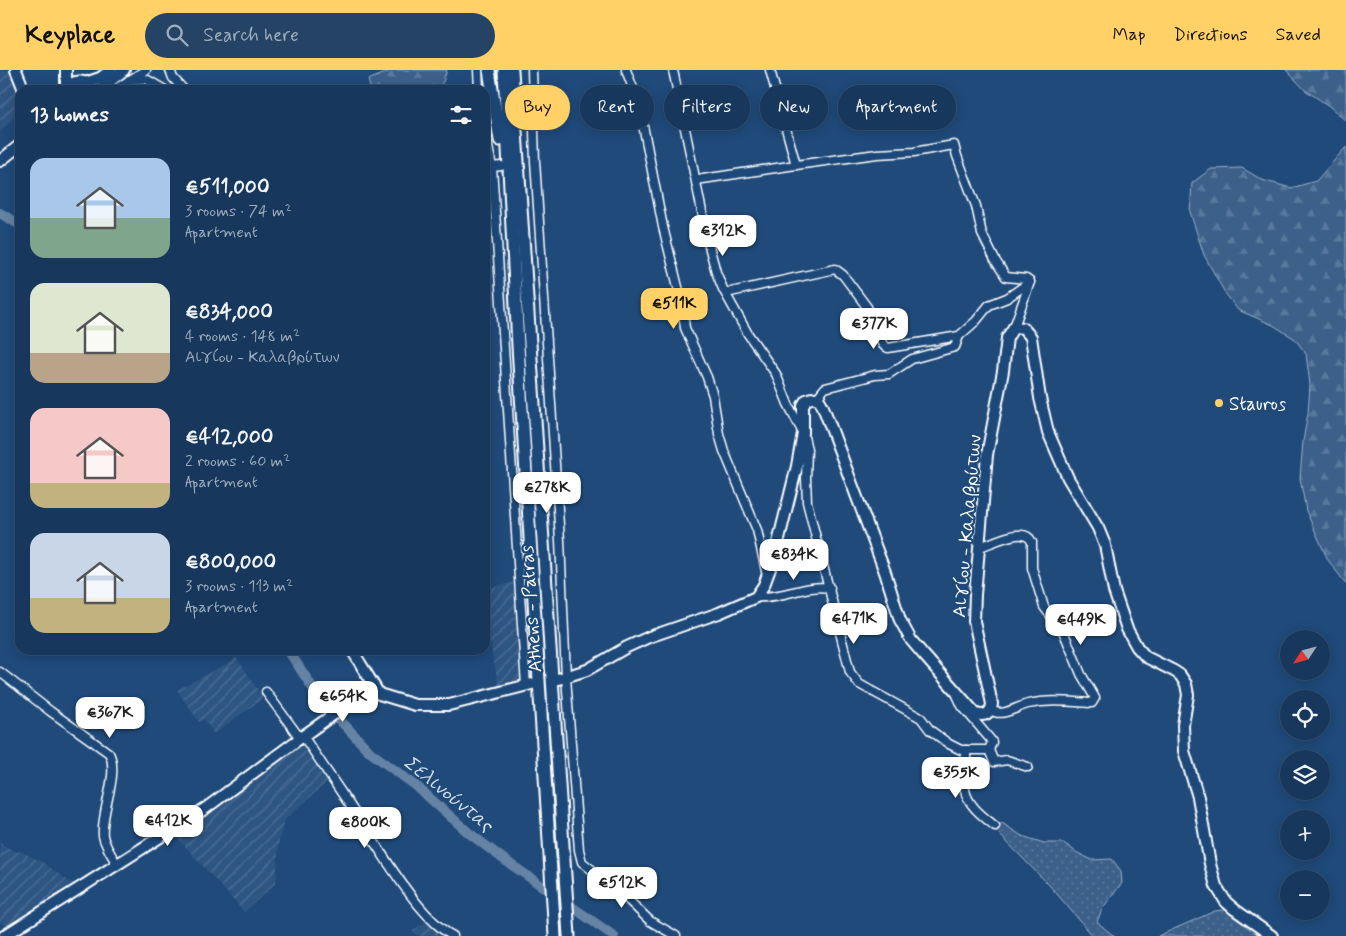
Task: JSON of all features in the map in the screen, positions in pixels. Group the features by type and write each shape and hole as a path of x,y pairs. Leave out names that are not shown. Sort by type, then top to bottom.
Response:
{"highway":[{"path":"489,70 499,128 502,168 510,193"},
{"name":"Athens - Patras","path":"504,70 518,355 555,936"},
{"name":"Athens - Patras","path":"512,70 513,85"},
{"path":"515,85 519,70"},
{"name":"Athens - Patras","path":"515,130 569,936"}],"main road":[{"path":"16,70 22,85"},
{"path":"68,70 86,85"},
{"path":"66,85 68,70"},
{"path":"70,85 74,82 86,85 111,70"},
{"path":"108,85 127,75"},
{"path":"0,161 15,149"},
{"path":"1014,327 1023,328 1031,337 1040,398 1048,432 1068,478 1098,528 1105,545 1114,591 1127,629 1137,648 1146,657 1180,675 1186,684 1188,695 1183,725 1184,751 1198,798 1216,886 1226,902 1272,936"},
{"name":"Αιγίου - Καλαβρύτων","path":"991,710 992,704 974,621 989,443 1003,371 1007,338 1014,327"},
{"path":"562,678 587,670 627,647 756,597 764,585 775,556 797,466 803,433 803,405 806,400 813,397 821,402 871,532 900,620 911,640 976,714 984,715 991,710"},
{"path":"355,655 383,697 415,705 449,705 531,685"},
{"path":"4,936 206,808 312,729 374,686"}],"street":[{"path":"118,85 127,75 146,70"},
{"path":"170,70 173,78 179,85"},
{"path":"478,70 480,85"},
{"path":"532,70 535,161 560,540 562,678 579,850 582,862 619,891 650,921 676,936"},
{"path":"626,70 636,96 643,125 662,227 682,304 685,328 707,377 713,396 719,434 724,451 757,530 767,576"},
{"path":"673,70 710,252 717,274 748,334 776,374 788,404 803,433 806,450 807,502 850,672 863,687 874,691 921,718 930,730 949,744 961,750 989,750"},
{"path":"770,70 796,165"},
{"path":"127,75 146,79 156,85"},
{"path":"696,180 877,154 914,152 954,145 976,206 980,226 995,260 1006,277 1026,279 1030,282"},
{"path":"523,163 535,161"},
{"path":"490,168 501,166"},
{"path":"490,193 531,685"},
{"path":"726,293 835,269 867,307 885,347 958,336 976,321 989,305 1007,298 1030,282"},
{"path":"1014,327 1030,282"},
{"path":"817,398 825,388 875,375 889,374 912,359 955,347 958,336"},
{"path":"542,424 551,420"},
{"path":"510,438 521,434"},
{"path":"980,547 1019,534 1030,538 1032,544 1032,568 1044,607 1064,634 1081,674 1095,700 1090,703 1066,701 1036,702 1002,713 995,713 991,710"},
{"path":"756,597 765,598 785,595 807,588 830,588"},
{"path":"0,672 109,753 112,762 111,779 103,833 106,844 117,864"},
{"path":"954,688 962,706 992,742 989,750 994,762 1007,760 1028,767"},
{"path":"266,692 301,737 421,907 443,930 454,936"},
{"path":"966,750 965,790 968,798 981,814 995,826"}],"shaded area":[{"path":"0,70 23,70 25,85 15,85 15,116 0,132"},
{"path":"515,582 522,683 499,688 490,643 490,588"},
{"path":"237,658 263,698 214,734 204,719 199,722 177,690"},
{"path":"304,743 329,780 285,820 279,840 276,883 244,912 174,834 267,772"},
{"path":"0,843 16,852 20,851 42,862 70,882 79,885 10,929 0,923"},
{"path":"429,920 448,936 418,936 412,931"}],"green space":[{"path":"393,70 447,70 440,85 370,85 368,80"},
{"path":"1286,70 1346,70 1346,121 1329,106 1305,90"},
{"path":"1346,147 1346,584 1328,560 1306,511 1300,478 1310,385 1306,354 1295,339 1273,325 1238,310 1225,293 1204,255 1190,212 1192,183 1211,169 1242,168 1262,180 1291,188 1316,181"},
{"path":"1002,823 1022,836 1044,843 1064,843 1092,860 1112,859 1121,871 1122,883 1102,909 1097,922 1114,936 1093,936 1050,886 994,829"},
{"path":"1231,909 1266,936 1158,936 1215,911"}],"waterway":[{"name":"Σελινούντας","path":"0,213 15,222"},
{"name":"Σελινούντας","path":"291,655 320,699 370,752 415,785 469,833 506,861 614,936"}],"tunnel":[{"path":"521,434 542,424"}],"place":[{"name":"Stauros","path":"1219,403"}]}
